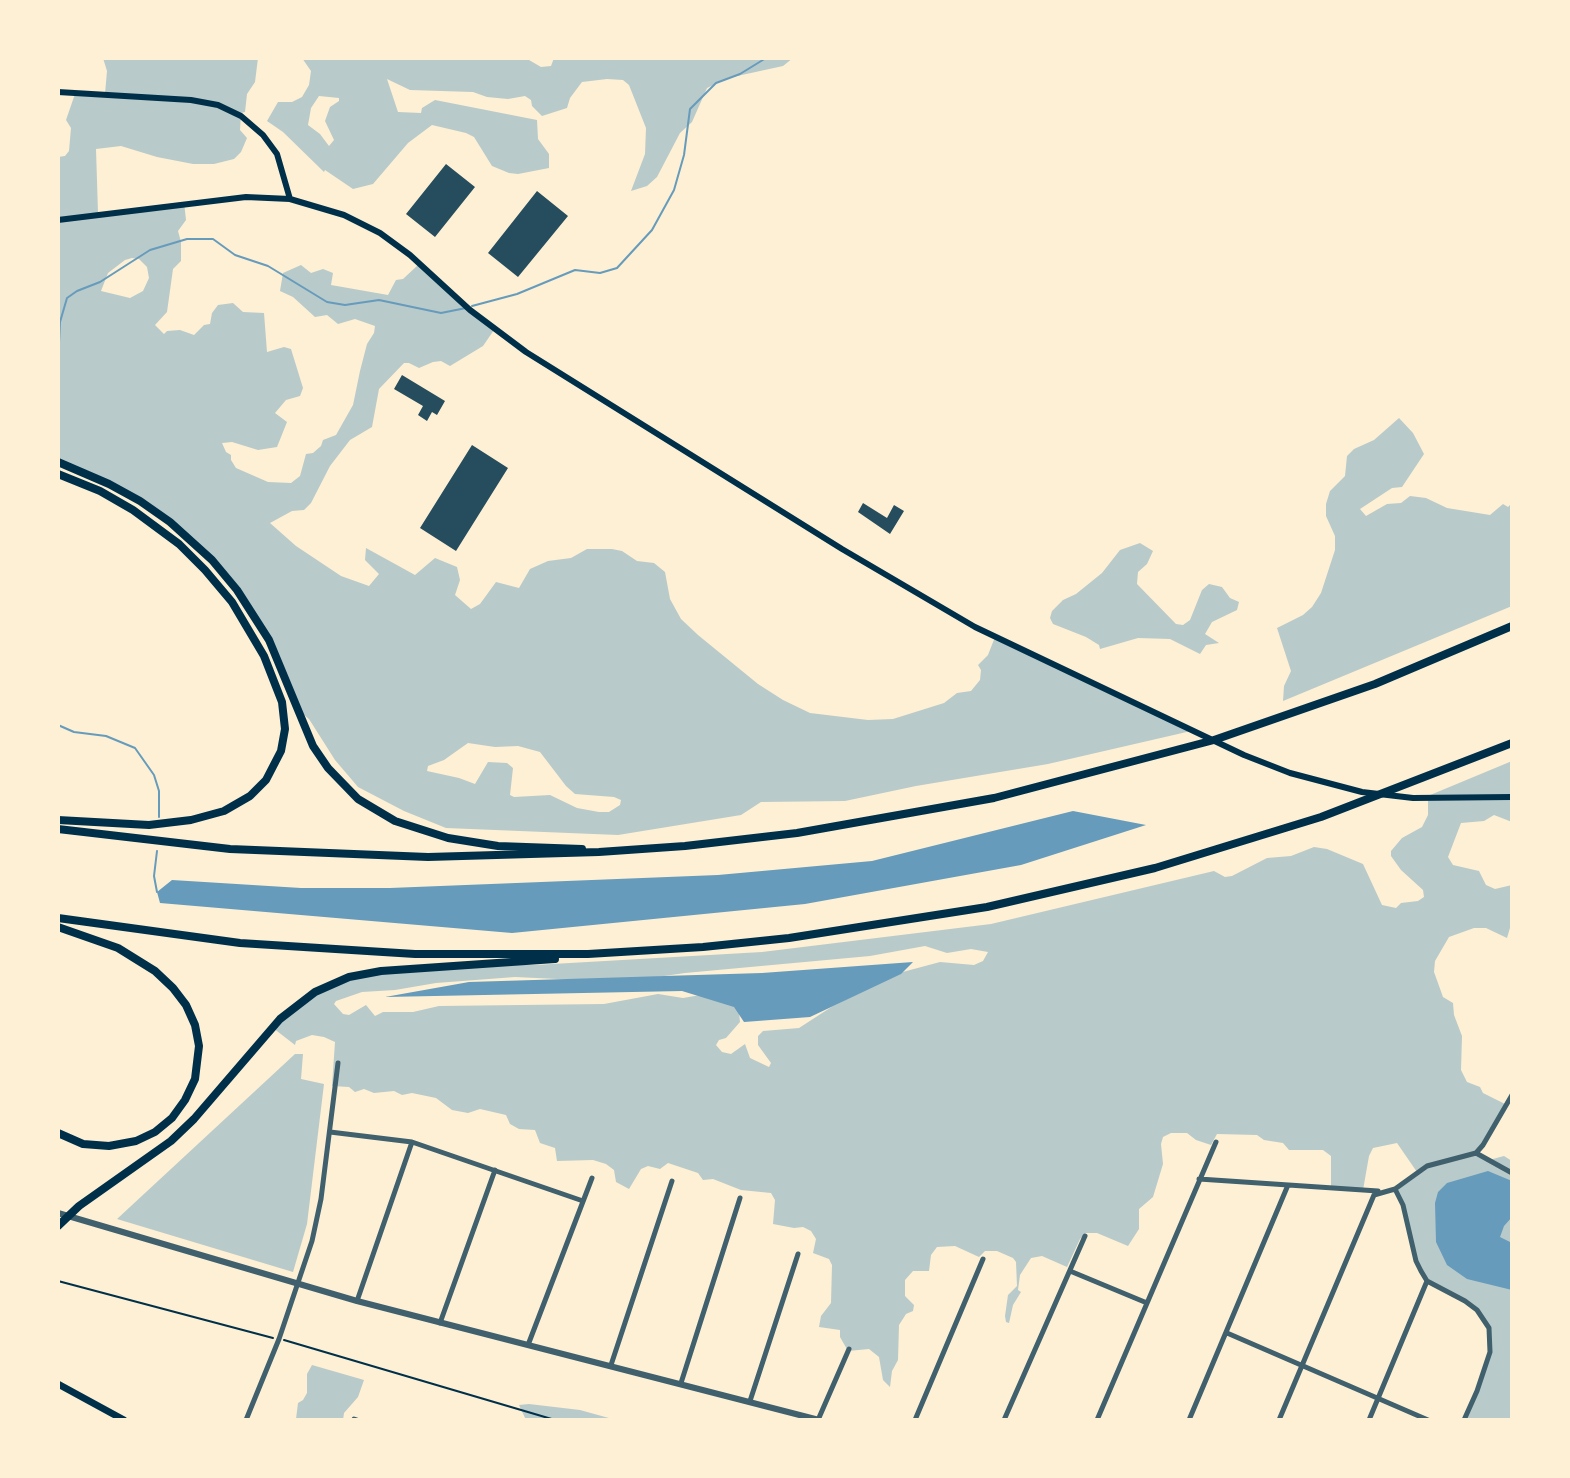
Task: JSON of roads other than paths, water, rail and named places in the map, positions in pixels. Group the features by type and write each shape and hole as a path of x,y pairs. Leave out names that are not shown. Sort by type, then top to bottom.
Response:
{"highway":[{"path":"58,462 102,480 140,501 186,535 212,560 243,598 269,640 307,735 320,757 347,789 369,807 419,831 472,842 515,847 627,850"},
{"path":"58,474 100,491 133,510 179,544 205,570 232,602 264,656 282,702 285,729 281,751 266,780 250,796 224,811 161,824 58,820"},
{"path":"58,829 202,846 344,855 499,857 627,850 755,838 854,824 1048,785 1159,756 1281,718 1375,684 1512,626"},
{"path":"58,918 199,939 415,954 588,954 703,947 818,935 1043,895 1155,868 1307,822 1512,743"},
{"path":"58,927 118,948 155,971 186,1005 195,1025 199,1046 195,1079 185,1100 172,1118 155,1132 136,1141 109,1146 83,1144 58,1133"},
{"path":"58,1226 90,1198 171,1141 194,1119 280,1019 325,987 360,974 394,969 528,962 588,954"}],"main road":[{"path":"58,92 191,100 218,105 241,116 263,135 277,154 290,199"},
{"path":"58,220 220,198 290,199 344,215 390,240 410,255 470,310 526,352 842,549 975,627 1244,755 1290,773 1362,792 1413,798 1512,797"},
{"path":"58,1384 124,1420"}],"street":[{"path":"246,1420 279,1339 316,1223 338,1063"},
{"path":"1199,1179 1379,1191 1395,1189 1427,1166 1476,1153 1510,1104 1512,1095"},
{"path":"330,1132 412,1142 583,1201"},
{"path":"357,1301 412,1142"},
{"path":"1097,1420 1216,1142"},
{"path":"1476,1153 1512,1173"},
{"path":"440,1323 495,1170"},
{"path":"528,1345 592,1178"},
{"path":"611,1365 672,1181"},
{"path":"1189,1420 1288,1185"},
{"path":"1395,1189 1403,1205 1416,1261 1427,1281 1465,1301 1482,1316 1490,1330 1490,1352 1464,1420"},
{"path":"1279,1420 1374,1195 1379,1191"},
{"path":"681,1383 740,1198"},
{"path":"58,1213 357,1301 818,1420 849,1349"},
{"path":"1004,1420 1085,1236"},
{"path":"750,1401 798,1254"},
{"path":"915,1420 983,1259"},
{"path":"1070,1271 1147,1303"},
{"path":"1369,1420 1427,1281"},
{"path":"1227,1333 1428,1420"}],"water":[{"path":"1073,811 1146,825 1021,865 805,904 512,933 160,903 157,892 172,880 301,888 390,888 718,875 872,861"},
{"path":"913,962 901,974 810,1017 744,1022 734,1007 682,991 385,997 469,982 762,973"},
{"path":"1488,1171 1512,1181 1512,1217 1500,1237 1512,1243 1512,1290 1467,1279 1447,1265 1436,1242 1435,1203 1438,1192 1447,1183"}],"waterway":[{"path":"472,306 517,294 575,270 600,273 617,268 652,230 674,190 684,155 690,109 716,83 740,74 766,58"},
{"path":"58,363 60,322 67,298 100,282 150,250 187,239 213,239 235,255 268,266 327,302 345,305 379,300 441,313 466,308"},
{"path":"58,725 74,732 106,736 135,748 154,775 159,791 159,817"},
{"path":"157,851 154,876 157,892"}]}
